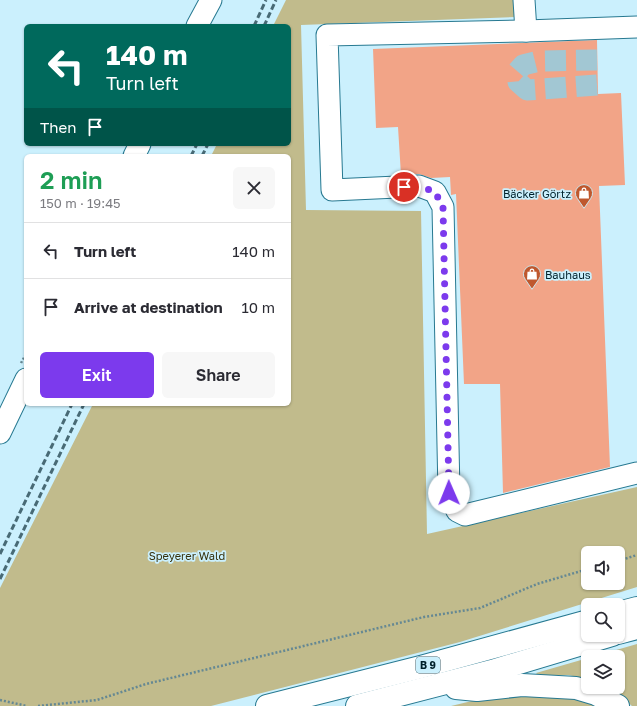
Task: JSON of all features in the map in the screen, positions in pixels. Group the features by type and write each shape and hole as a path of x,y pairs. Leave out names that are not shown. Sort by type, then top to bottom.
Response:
{"highway":[{"path":"625,611 637,608"},
{"name":"B 9","path":"267,706 422,667 581,623"},
{"path":"625,631 637,628"},
{"name":"B 9","path":"357,706 492,671 589,642"},
{"path":"437,686 477,690 522,685 576,688 596,694 618,706"}],"street":[{"path":"198,24 211,0"},
{"path":"524,0 526,31"},
{"path":"637,27 327,35 332,190 419,186 435,192 443,207 449,493 457,511 465,515 637,473"},
{"path":"0,433 24,383"}],"path":[{"path":"625,558 637,555"},
{"path":"38,706 97,700 146,684 424,617 480,608 537,584 581,571"},
{"path":"0,700 26,706"}],"green space":[{"name":"Speyerer Wald","path":"286,0 514,0 515,17 301,25 306,210 421,211 427,534 637,487 637,587 602,598 581,598 581,604 460,642 211,706 0,706 0,588 92,406 291,406 291,154 212,154 216,146 291,146 291,24 274,24"},
{"path":"637,644 637,706 632,706 618,694 625,694 625,650 616,650"},
{"path":"581,660 581,678 568,675 539,676 536,673"},
{"path":"527,694 571,697 596,706 451,706 476,700"}],"building":[{"name":"Bauhaus","path":"597,40 598,94 621,93 625,185 599,186 610,467 503,493 500,384 464,384 456,194 451,195 450,177 431,178 419,174 401,175 398,127 376,128 373,49"}],"tunnel":[{"path":"597,60 539,61 523,65 517,72 518,82 527,90 598,85"}],"railway":[{"path":"255,24 266,0"},
{"path":"265,24 276,0"},
{"path":"192,154 196,146"},
{"path":"203,154 207,146"},
{"path":"0,554 71,406"},
{"path":"0,579 83,406"}],"place":[{"name":"Bäcker Görtz","path":"584,208"},
{"name":"Bauhaus","path":"532,289"}],"route":[{"path":"404,187 419,186 435,192 443,207 449,493"}]}
